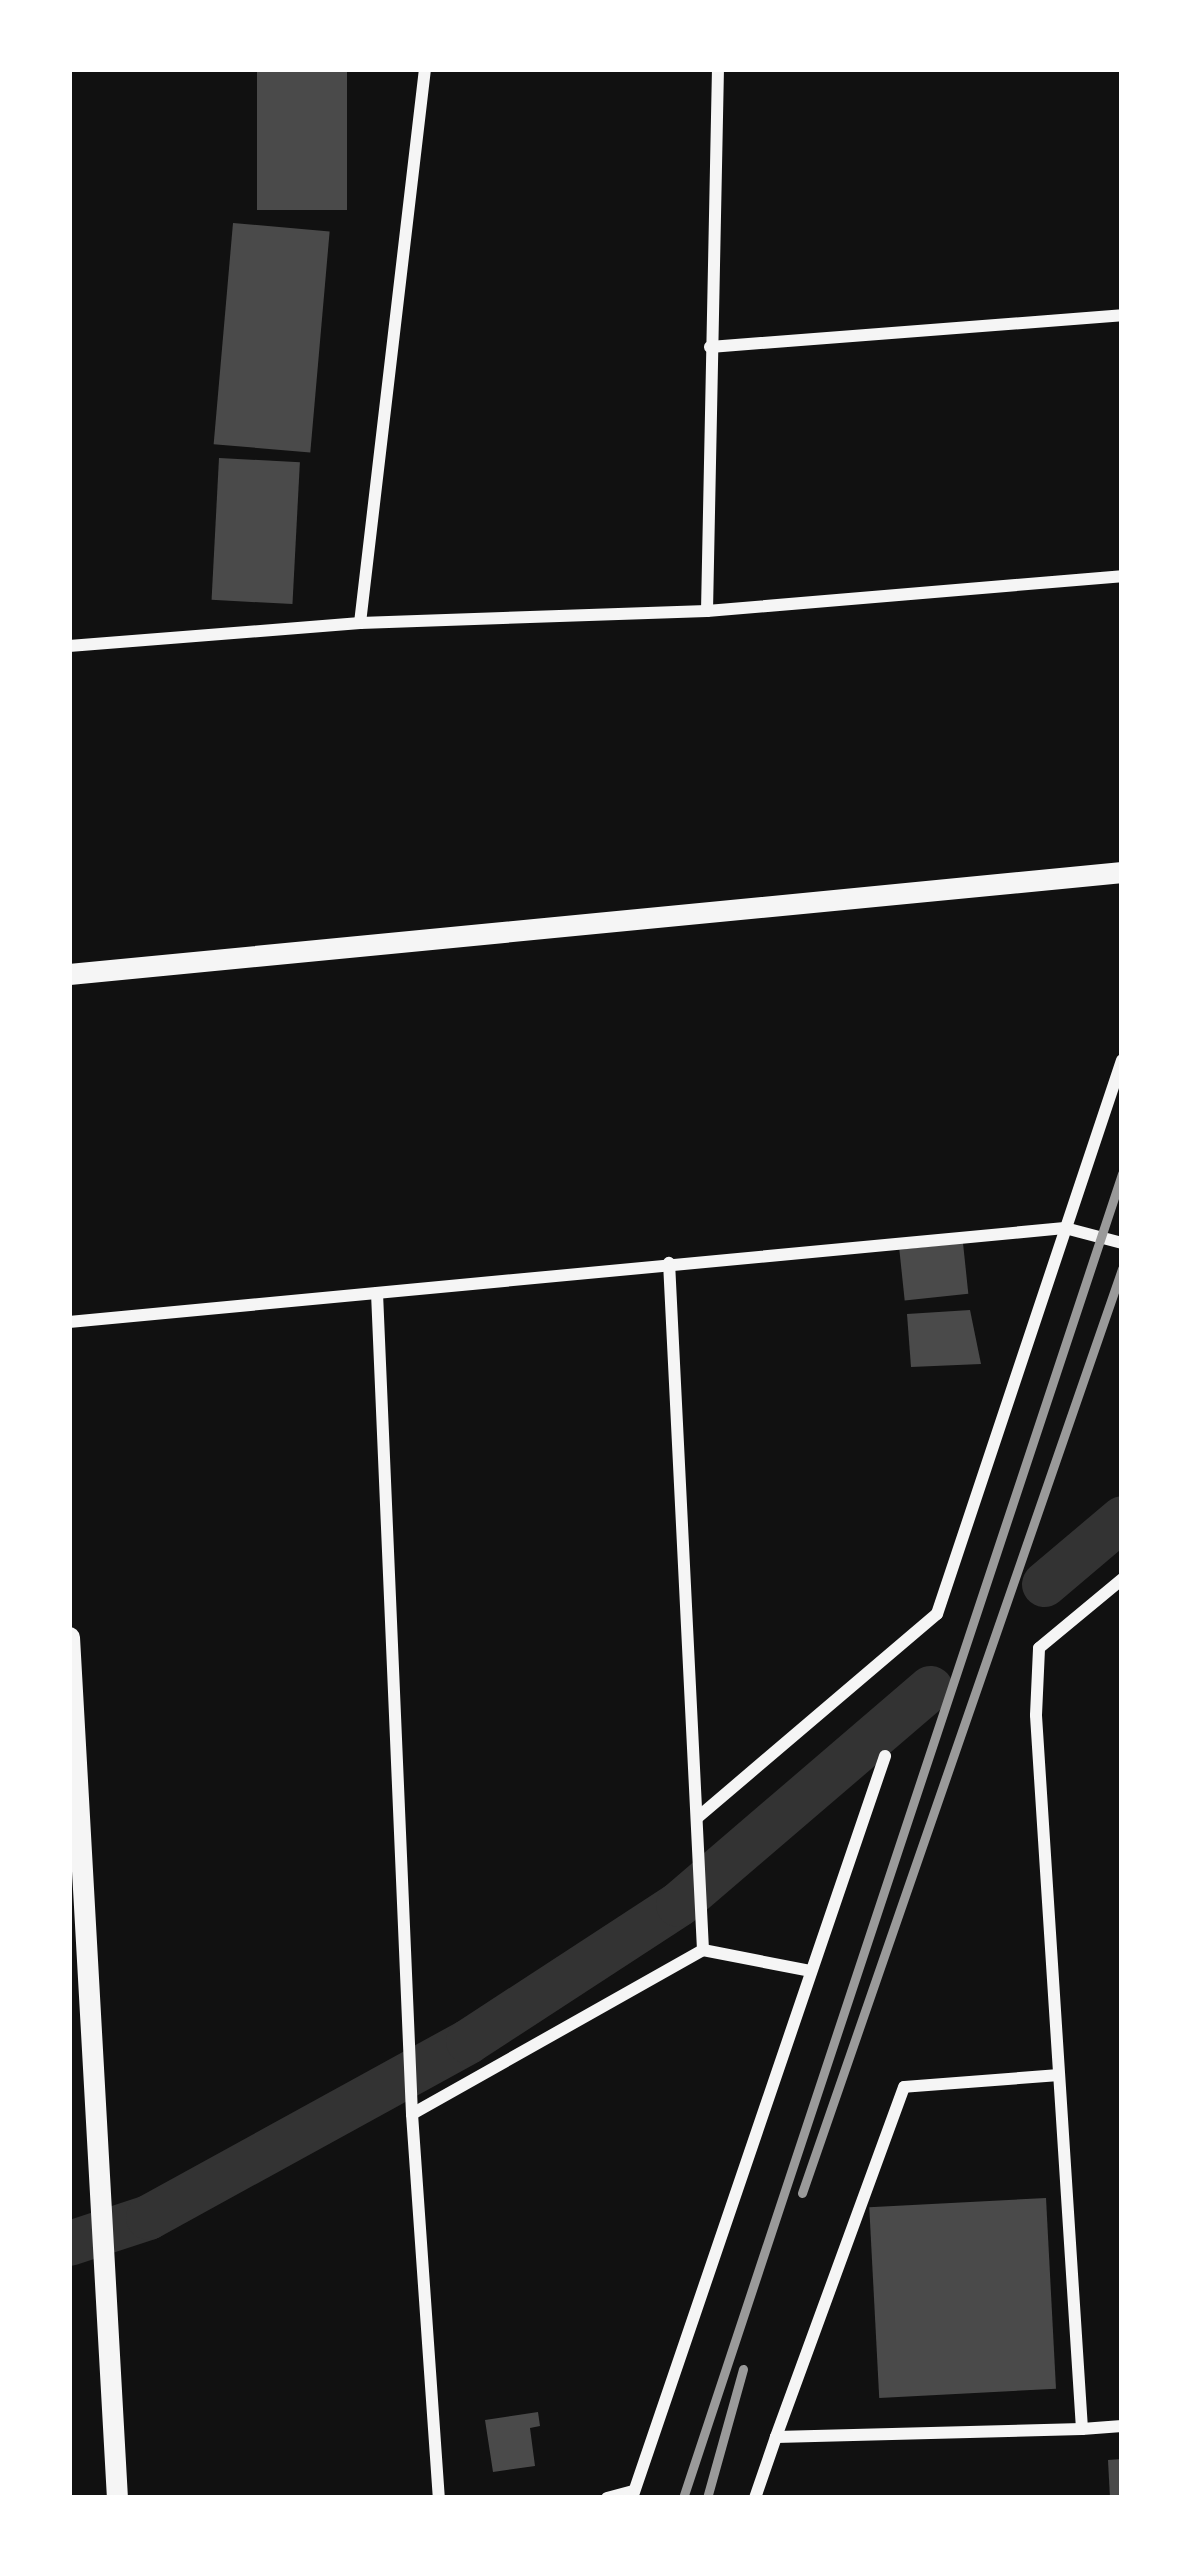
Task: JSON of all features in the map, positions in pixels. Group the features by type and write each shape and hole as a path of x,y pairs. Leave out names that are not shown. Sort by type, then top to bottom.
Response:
{"street":[{"path":"360,623 425,69"},
{"path":"707,610 718,69"},
{"path":"710,347 1122,315"},
{"path":"69,646 360,623 707,610 1122,576"},
{"path":"69,974 1122,872"},
{"path":"697,1817 938,1614 1122,1060"},
{"path":"69,1322 1065,1228 1122,1243"},
{"path":"669,1263 703,1950"},
{"path":"377,1293 412,2114 439,2498"},
{"path":"1082,2429 1036,1714 1039,1648 1122,1580"},
{"path":"69,1636 117,2498"},
{"path":"607,2498 633,2494 885,1756"},
{"path":"412,2114 703,1950 810,1971"},
{"path":"755,2498 904,2087 1059,2075"},
{"path":"776,2438 1122,2426"}],"building":[{"path":"257,69 347,69 347,210 257,210"},
{"path":"233,223 330,231 310,453 214,444"},
{"path":"219,458 300,462 292,604 212,600"},
{"path":"963,1243 968,1294 905,1300 899,1250"},
{"path":"970,1310 981,1364 911,1367 907,1314"},
{"path":"1046,2198 1056,2389 879,2398 869,2207"},
{"path":"538,2412 540,2426 530,2428 535,2466 493,2472 485,2420"},
{"path":"1122,2459 1122,2498 1110,2498 1108,2460"}],"waterway":[{"path":"1044,1584 1122,1518"},
{"path":"69,2243 148,2217 468,2041 678,1904 930,1688"}],"railway":[{"path":"683,2498 1122,1174"},
{"path":"802,2193 1122,1269"},
{"path":"707,2498 743,2369"}]}
